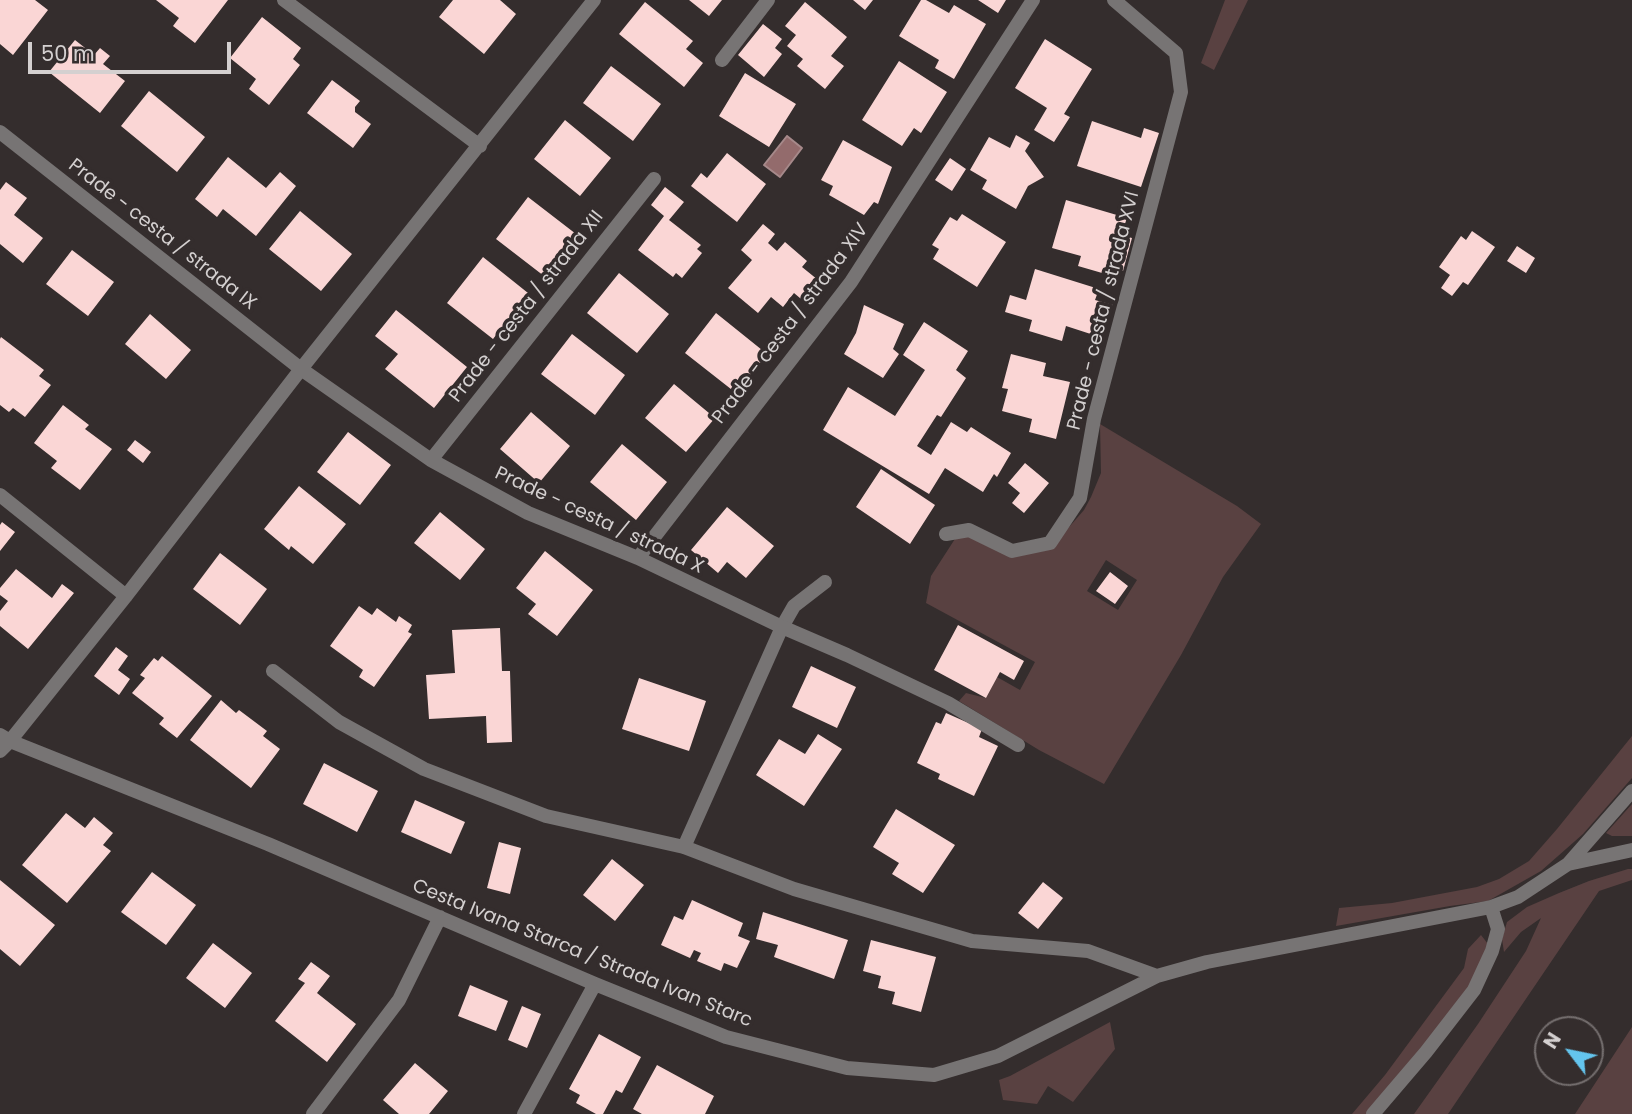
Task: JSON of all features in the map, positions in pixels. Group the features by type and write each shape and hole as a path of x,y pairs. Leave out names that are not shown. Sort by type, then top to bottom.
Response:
{"street":[{"path":"284,0 480,146"},
{"path":"3,742 126,596 300,369 594,0"},
{"path":"722,60 768,0"},
{"name":"Prade - cesta / strada XIV","path":"638,558 851,282 1033,0"},
{"name":"Prade - cesta / strada XVI","path":"946,534 969,530 1012,551 1050,543 1080,498 1094,419 1181,92 1176,53 1114,0"},
{"name":"Prade - cesta / strada IX","path":"0,132 300,369"},
{"name":"Prade - cesta / strada XII","path":"431,460 653,179"},
{"name":"Prade - cesta / strada X","path":"300,369 431,460 528,513 638,558 847,655 948,703 1018,745"},
{"path":"0,495 126,596"},
{"path":"684,848 782,627 794,606 825,582"},
{"path":"274,671 338,722 424,769 546,816 684,848 793,889 972,941 1087,951 1157,976"},
{"name":"Cesta Ivana Starca / Strada Ivan Starc","path":"3,742 268,844 726,1037 847,1068 934,1076 998,1056 1157,976 1207,962 1491,906 1518,897 1568,864"},
{"path":"1568,864 1632,791"},
{"path":"1568,864 1632,850"},
{"path":"1373,1114 1474,990 1492,951 1497,929 1491,906"},
{"path":"313,1114 399,1000 440,917"},
{"path":"524,1114 595,984"}],"shaded area":[{"path":"1225,0 1248,0 1214,70 1201,63"},
{"path":"787,136 802,148 780,177 764,165"},
{"path":"1100,424 1237,506 1261,524 1223,577 1181,655 1104,784 1039,750 959,701 966,693 986,698 997,677 1020,690 1035,662 926,603 931,576 962,528 999,545 1054,542 1084,510 1101,473","holes":["1106,560 1137,580 1118,610 1087,591"]},
{"path":"1632,736 1632,778 1583,834 1541,871 1488,901 1336,926 1339,908 1392,903 1477,887 1499,879 1529,861"},
{"path":"1632,804 1632,836 1612,836 1606,833"},
{"path":"1632,869 1632,880 1599,891 1448,1114 1414,1114 1526,951 1541,918 1521,932 1504,952 1502,939 1507,922 1527,907 1589,881"},
{"path":"1481,935 1488,944 1472,990 1368,1114 1352,1114 1385,1075 1464,968 1468,949"},
{"path":"1110,1022 1115,1049 1073,1102 1048,1086 1037,1104 1003,1100 999,1080"},
{"path":"1632,1027 1632,1114 1575,1114 1593,1086 1604,1086 1604,1070"}],"building":[{"path":"0,0 35,0 48,10 13,55 0,44"},
{"path":"156,0 228,0 195,43 173,26 179,18"},
{"path":"453,0 500,0 516,14 484,54 439,17"},
{"path":"689,0 722,0 709,16"},
{"path":"853,0 873,0 865,10"},
{"path":"921,0 926,0 949,13 954,5 986,24 954,79 935,68 939,60 899,36"},
{"path":"978,0 1006,0 998,13"},
{"path":"645,2 693,41 686,49 703,63 684,87 619,34"},
{"path":"805,2 847,37 831,56 844,66 825,89 797,66 803,59 787,46 796,35 785,26"},
{"path":"262,17 301,48 293,59 300,65 269,105 249,89 256,79 230,58"},
{"path":"763,24 782,39 775,48 782,54 764,77 738,55"},
{"path":"1045,39 1092,69 1064,114 1070,117 1054,142 1034,130 1047,108 1015,88"},
{"path":"75,40 94,55 100,48 110,56 103,64 125,81 100,113 49,72"},
{"path":"899,61 947,92 921,133 914,128 902,146 862,120"},
{"path":"611,66 661,104 633,141 583,103"},
{"path":"745,73 796,104 769,147 719,116"},
{"path":"332,80 360,101 355,112 371,124 353,148 307,113"},
{"path":"149,91 205,137 177,172 121,126"},
{"path":"565,120 611,158 580,196 534,159"},
{"path":"1092,121 1141,138 1144,128 1159,133 1141,187 1077,166"},
{"path":"1016,135 1030,143 1025,151 1044,177 1028,186 1016,209 982,189 987,180 970,170 989,137 1010,148"},
{"path":"843,140 892,167 878,204 874,202 864,215 829,195 833,186 821,180"},
{"path":"727,153 766,184 737,222 691,186 701,173 707,178"},
{"path":"228,157 266,188 280,172 296,186 256,236 223,209 217,217 195,199"},
{"path":"950,158 966,169 952,191 935,180"},
{"path":"6,182 27,198 14,215 43,238 23,263 0,244 0,190"},
{"path":"665,187 684,202 669,220 701,245 697,249 702,253 682,278 676,273 673,277 638,250 664,216 651,205"},
{"path":"528,197 576,234 544,276 496,239"},
{"path":"1066,200 1127,218 1121,235 1132,238 1123,271 1112,268 1109,275 1078,266 1081,256 1052,248"},
{"path":"300,211 352,254 321,291 269,249"},
{"path":"962,214 1006,242 977,287 933,259 939,249 932,245 950,217 957,221"},
{"path":"763,224 775,234 768,243 777,251 785,242 807,261 802,267 823,284 807,304 794,293 783,307 771,297 758,313 728,288 752,260 741,250"},
{"path":"1472,231 1495,247 1468,285 1463,282 1452,296 1441,288 1450,275 1439,267 1461,236 1466,240"},
{"path":"1517,246 1535,258 1526,273 1507,261"},
{"path":"72,250 114,282 88,316 46,284"},
{"path":"483,257 528,293 513,312 521,318 507,335 500,330 493,339 447,303"},
{"path":"1035,269 1099,289 1095,300 1113,305 1103,338 1066,326 1062,341 1029,331 1032,320 1005,312 1010,295 1026,300"},
{"path":"619,273 669,314 637,353 587,313"},
{"path":"864,305 904,324 893,349 899,354 883,378 844,354 856,333"},
{"path":"396,310 467,367 434,408 385,369 398,354 375,336"},
{"path":"716,313 767,354 736,393 685,353"},
{"path":"150,314 191,350 166,379 125,344"},
{"path":"924,322 968,351 956,370 966,378 941,417 937,415 917,446 931,455 951,422 967,432 971,427 1011,453 997,477 994,474 983,492 945,468 929,494 823,430 848,387 895,416 925,370 903,355"},
{"path":"572,334 625,375 595,415 541,374"},
{"path":"1,337 44,370 39,376 51,385 25,417 13,408 9,412 0,405"},
{"path":"1011,354 1046,363 1043,376 1070,382 1056,439 1029,432 1032,419 1002,411 1008,389 1002,388"},
{"path":"674,384 715,418 686,452 645,418"},
{"path":"63,405 89,425 85,429 112,449 80,490 51,468 57,461 34,443"},
{"path":"531,412 570,446 539,483 500,449"},
{"path":"348,432 391,465 360,505 317,472"},
{"path":"135,440 151,452 143,463 127,450"},
{"path":"622,444 667,482 636,520 590,482"},
{"path":"1025,463 1049,483 1024,513 1012,503 1020,493 1008,483"},
{"path":"881,469 935,505 910,544 856,507"},
{"path":"299,486 346,524 313,564 291,546 289,550 264,529"},
{"path":"727,507 774,546 746,578 727,562 718,573 691,550"},
{"path":"440,512 485,549 460,580 414,543"},
{"path":"2,522 15,532 0,551 0,525"},
{"path":"545,551 593,590 557,636 528,614 536,604 516,588"},
{"path":"220,553 267,589 240,625 193,589"},
{"path":"16,569 52,598 62,584 74,593 28,649 0,626 0,611 8,601 0,595 0,588"},
{"path":"1110,572 1128,586 1115,604 1096,591"},
{"path":"359,606 372,615 377,608 396,622 399,616 412,625 408,632 412,634 374,687 359,677 363,670 330,646"},
{"path":"958,625 1024,661 1014,680 1000,672 986,698 934,670"},
{"path":"500,628 502,671 510,671 512,742 487,743 486,716 429,719 426,675 455,673 452,630"},
{"path":"116,647 128,656 118,670 130,679 119,695 94,676"},
{"path":"162,656 212,696 177,738 159,724 164,718 132,693 145,678 140,675 154,658 158,661"},
{"path":"811,666 856,687 837,728 792,707"},
{"path":"639,678 706,701 689,751 622,729"},
{"path":"221,700 236,713 239,710 267,731 263,736 280,749 251,788 190,740"},
{"path":"946,713 982,729 979,737 998,746 974,796 938,779 940,774 917,763 936,722 941,724"},
{"path":"818,734 842,749 804,806 756,775 779,739 805,754"},
{"path":"324,763 378,791 357,832 303,804"},
{"path":"415,800 465,822 451,854 401,832"},
{"path":"896,809 955,845 923,893 892,874 899,863 873,847"},
{"path":"66,813 85,828 94,817 113,833 103,845 111,851 67,903 22,865"},
{"path":"499,842 521,848 510,894 487,888"},
{"path":"612,859 644,885 615,921 583,895"},
{"path":"152,872 196,905 166,945 121,912"},
{"path":"0,880 55,925 20,966 0,949"},
{"path":"1043,882 1063,898 1038,929 1018,913"},
{"path":"692,900 743,923 738,936 750,941 737,968 724,963 721,971 697,961 701,953 694,950 690,958 661,945 674,916 683,920"},
{"path":"763,912 848,940 834,979 774,957 778,945 756,939"},
{"path":"871,940 936,957 921,1012 892,1004 895,992 878,988 881,976 863,971"},
{"path":"213,943 252,973 225,1008 186,978"},
{"path":"311,962 330,976 317,993 356,1024 327,1062 275,1021 305,983 298,979"},
{"path":"470,985 508,1001 496,1031 458,1016"},
{"path":"522,1006 541,1014 527,1048 508,1040"},
{"path":"599,1034 641,1057 622,1093 616,1090 603,1114 596,1114 576,1103 580,1095 569,1089"},
{"path":"415,1063 448,1091 429,1114 399,1114 383,1100"},
{"path":"657,1065 714,1096 705,1114 642,1114 633,1109"}]}
